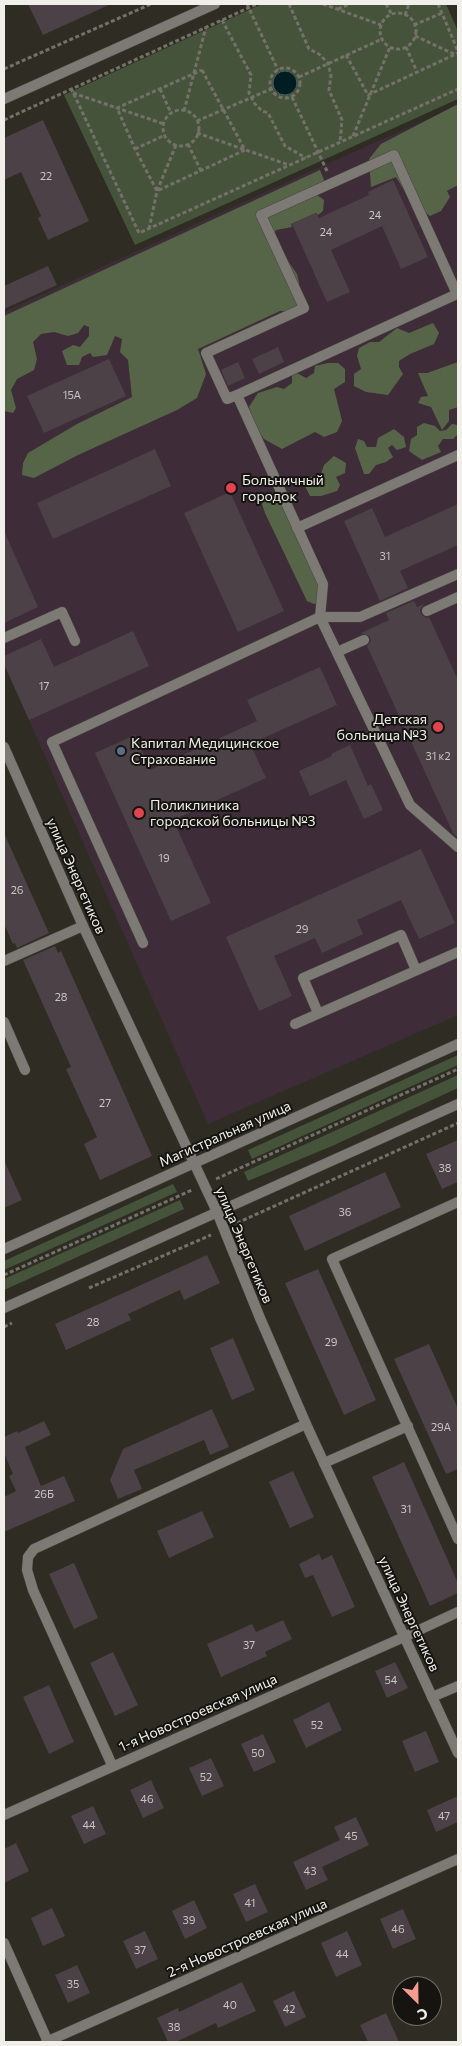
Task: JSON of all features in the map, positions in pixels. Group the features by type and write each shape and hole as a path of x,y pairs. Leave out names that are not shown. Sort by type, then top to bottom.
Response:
{"street":[{"path":"4,99 201,7 215,4"},
{"path":"394,155 457,294 237,395 227,399 206,353 304,308 262,215 394,155"},
{"path":"237,395 322,584 320,617 410,805 458,847"},
{"path":"297,528 458,455"},
{"path":"143,943 52,742 320,617 360,617 458,574"},
{"path":"427,611 458,597"},
{"path":"4,638 62,612 75,641"},
{"path":"337,652 364,640"},
{"name":"улица Энергетиков","path":"4,747 83,926 217,1212 260,1318 324,1464 458,1753"},
{"path":"4,961 83,926"},
{"path":"318,1014 303,978 401,935 416,970"},
{"path":"294,1024 458,952"},
{"path":"4,1022 25,1070"},
{"name":"Магистральная улица","path":"4,1249 458,1044"},
{"path":"4,1308 458,1104"},
{"path":"458,1202 332,1259 458,1539"},
{"path":"112,1765 34,1590 27,1570 28,1557 34,1549 306,1424"},
{"path":"324,1464 408,1426"},
{"name":"1-я Новостроевская улица","path":"4,1815 112,1765 458,1612"},
{"path":"432,1697 458,1686"},
{"name":"2-я Новостроевская улица","path":"47,2042 458,1859"},
{"path":"4,1943 47,2042"}],"path":[{"path":"4,69 151,4"},
{"path":"4,120 72,91 222,20 248,5 257,4"},
{"path":"289,4 309,49 319,54 328,63 331,76 329,90 342,120 340,143"},
{"path":"323,4 381,25"},
{"path":"338,9 350,4"},
{"path":"386,4 392,15"},
{"path":"404,15 409,4"},
{"path":"438,4 457,53"},
{"path":"248,5 278,70"},
{"path":"414,25 442,13"},
{"path":"392,15 404,15 414,25 415,36 406,47 399,49 390,47 382,39 381,25 384,20 392,15"},
{"path":"222,20 251,75 249,88 251,98 258,108 268,113 285,146 306,158"},
{"path":"184,110 206,27"},
{"path":"415,36 457,53"},
{"path":"299,77 382,39"},
{"path":"352,137 390,47"},
{"path":"406,47 417,72"},
{"path":"370,94 457,53"},
{"path":"346,55 368,95 370,94"},
{"path":"291,69 299,77 300,88 292,97 280,98 271,89 271,78 278,70 291,69"},
{"path":"117,108 202,70 245,150"},
{"path":"160,88 171,113"},
{"path":"197,121 271,89"},
{"path":"72,91 139,234 458,89"},
{"path":"72,91 164,124"},
{"path":"292,97 332,183"},
{"path":"117,108 135,149 157,191"},
{"path":"184,110 192,114 197,121 197,133 193,141 188,144 176,145 170,142 165,135 164,124 167,116 171,113 184,110"},
{"path":"197,133 289,165"},
{"path":"135,149 165,135"},
{"path":"188,144 201,171"},
{"path":"149,229 157,191 176,145"},
{"path":"157,191 245,150"},
{"path":"4,1275 458,1068"}],"shaded area":[{"name":"Больничный городок","path":"458,106 458,1015 208,1124 4,664 4,312 324,165"}],"green space":[{"path":"262,4 446,4 458,31 458,99 135,245 64,95"},
{"path":"458,104 458,185 447,191 450,197 441,211 430,216 413,205 396,177 371,187 369,159 381,144"},
{"path":"320,170 324,180 317,195 324,200 323,211 318,215 316,213 291,224 292,227 276,230 274,234 276,254 288,261 297,274 300,307 291,311 280,311 198,349 206,374 197,398 177,410 78,455 34,478 22,475 23,463 28,453 77,424 132,397 128,360 120,352 122,339 115,336 107,355 93,357 90,353 82,357 79,365 67,365 62,351 73,345 80,347 89,336 89,327 84,325 78,333 68,336 54,332 41,334 33,342 37,359 34,370 17,379 11,390 16,408 13,413 4,411 4,316"},
{"path":"433,323 439,333 434,344 399,361 399,367 403,374 388,395 366,392 354,386 354,374 361,369 357,356 359,348 370,342 379,342 397,328 409,333"},
{"path":"458,362 458,407 449,410 449,421 442,430 431,407 418,403 421,397 428,396 418,373 427,373"},
{"path":"338,363 345,369 345,382 334,389 342,421 337,432 324,437 315,432 282,449 264,439 253,423 249,407 258,393 277,387 284,389 292,383 292,375 297,373 306,378 314,373 315,366"},
{"path":"424,423 435,426 440,431 446,430 452,424 458,425 458,434 453,439 443,439 438,446 441,452 422,460 409,451 411,439 417,435 417,427"},
{"path":"394,429 404,437 406,447 397,450 392,445 388,448 393,457 386,462 376,465 369,474 364,474 355,448 358,439 364,441 367,447 376,447 378,438"},
{"path":"334,456 346,463 345,473 336,477 340,485 337,491 321,496 310,496 305,486 311,477 321,474 324,465"},
{"path":"272,493 279,498 320,584 319,603 314,604 307,601 265,513 262,504 265,496"},
{"path":"458,1055 458,1065 252,1159 248,1150"},
{"path":"458,1075 458,1088 332,1146 248,1181 244,1172"},
{"path":"173,1184 177,1192 4,1270 4,1261"},
{"path":"180,1200 184,1209 4,1290 4,1279"}],"water":[{"path":"285,71 294,74 297,83 294,92 285,95 276,92 273,83 276,74"}],"building":[{"path":"28,4 111,4 43,35"},
{"path":"43,120 89,221 48,240 38,218 41,216 21,172 4,180 4,138"},
{"path":"393,180 428,257 401,269 382,226 331,250 350,292 327,302 292,224 316,213 319,218 369,195 368,192"},
{"path":"48,266 57,285 4,309 4,286"},
{"path":"278,347 284,362 259,374 252,359"},
{"path":"109,359 126,396 44,433 27,396"},
{"path":"238,362 245,378 228,386 221,370"},
{"path":"155,449 171,486 53,539 37,503"},
{"path":"230,492 284,611 238,632 184,513"},
{"path":"458,504 458,545 400,571 408,588 380,601 344,521 372,508 385,537"},
{"path":"4,531 38,607 4,623"},
{"path":"414,601 417,607 424,604 420,610 421,614 426,618 429,617 458,680 458,838 453,833 367,646 371,641 370,637 361,633 389,620 386,613"},
{"path":"133,631 149,666 29,720 4,664 4,656 41,639 54,667"},
{"path":"320,667 337,705 250,744 266,778 173,820 211,903 171,921 95,753 135,735 150,770 257,721 247,700"},
{"path":"350,745 368,786 371,784 383,810 364,819 346,780 310,796 299,771 332,756 331,754"},
{"path":"4,833 49,933 17,948 15,943 13,944 4,924"},
{"path":"421,849 455,923 419,939 401,900 357,920 363,934 322,953 315,938 274,956 292,996 259,1011 226,937"},
{"path":"55,946 58,953 61,951 152,1156 100,1180 84,1144 97,1137 66,1069 71,1067 23,960"},
{"path":"458,1140 458,1182 442,1189 426,1154"},
{"path":"4,1160 22,1200 4,1208"},
{"path":"385,1172 401,1207 305,1251 289,1216"},
{"path":"207,1255 220,1283 184,1300 180,1290 128,1314 131,1320 66,1350 55,1324"},
{"path":"318,1269 376,1400 344,1415 285,1283"},
{"path":"233,1338 255,1390 232,1400 210,1348"},
{"path":"429,1344 458,1409 458,1469 446,1474 394,1359"},
{"path":"212,1409 229,1447 210,1455 204,1440 134,1470 142,1489 118,1499 110,1480 123,1449"},
{"path":"44,1421 51,1435 25,1447 41,1486 64,1476 75,1501 4,1532 4,1497 16,1491 9,1476 13,1474 4,1453 4,1437"},
{"path":"404,1462 458,1583 458,1593 430,1606 372,1477"},
{"path":"293,1471 314,1517 290,1528 269,1482"},
{"path":"202,1511 214,1537 169,1558 157,1531"},
{"path":"319,1554 322,1560 332,1555 355,1607 332,1617 313,1575 305,1578 299,1564"},
{"path":"74,1563 98,1618 74,1629 49,1574"},
{"path":"283,1620 292,1639 265,1652 267,1656 221,1677 207,1644 252,1624 256,1632"},
{"path":"113,1652 138,1705 115,1716 90,1663"},
{"path":"395,1662 408,1688 387,1698 375,1671"},
{"path":"49,1685 74,1742 49,1754 23,1697"},
{"path":"329,1702 342,1730 306,1748 293,1720"},
{"path":"426,1731 439,1762 415,1772 402,1741"},
{"path":"263,1734 276,1762 254,1772 241,1744"},
{"path":"211,1758 224,1786 202,1796 189,1768"},
{"path":"151,1780 164,1808 143,1818 130,1790"},
{"path":"458,1796 458,1822 436,1832 427,1810"},
{"path":"93,1806 106,1834 84,1844 71,1816"},
{"path":"356,1817 369,1845 322,1867 328,1880 306,1890 293,1862 340,1840 334,1827"},
{"path":"16,1843 29,1871 4,1883 4,1849"},
{"path":"255,1884 268,1912 246,1922 233,1894"},
{"path":"194,1900 207,1928 185,1939 172,1911"},
{"path":"52,1908 65,1936 43,1946 31,1918"},
{"path":"403,1909 416,1939 393,1949 380,1919"},
{"path":"145,1931 158,1959 136,1969 123,1941"},
{"path":"347,1931 362,1965 336,1977 321,1943"},
{"path":"77,1965 90,1993 68,2003 55,1975"},
{"path":"242,1982 256,2011 218,2028 216,2023 176,2042 168,2042 157,2018 178,2008 179,2012"},
{"path":"294,1991 306,2017 285,2027 273,2001"},
{"path":"386,2013 399,2042 368,2042 360,2025"}],"place":[{"name":"Больничный городок","path":"231,488"},
{"name":"Детская больница №3","path":"438,727"},
{"name":"Капитал Медицинское Страхование","path":"121,751"},
{"name":"Поликлиника городской больницы №3","path":"139,813"}]}
